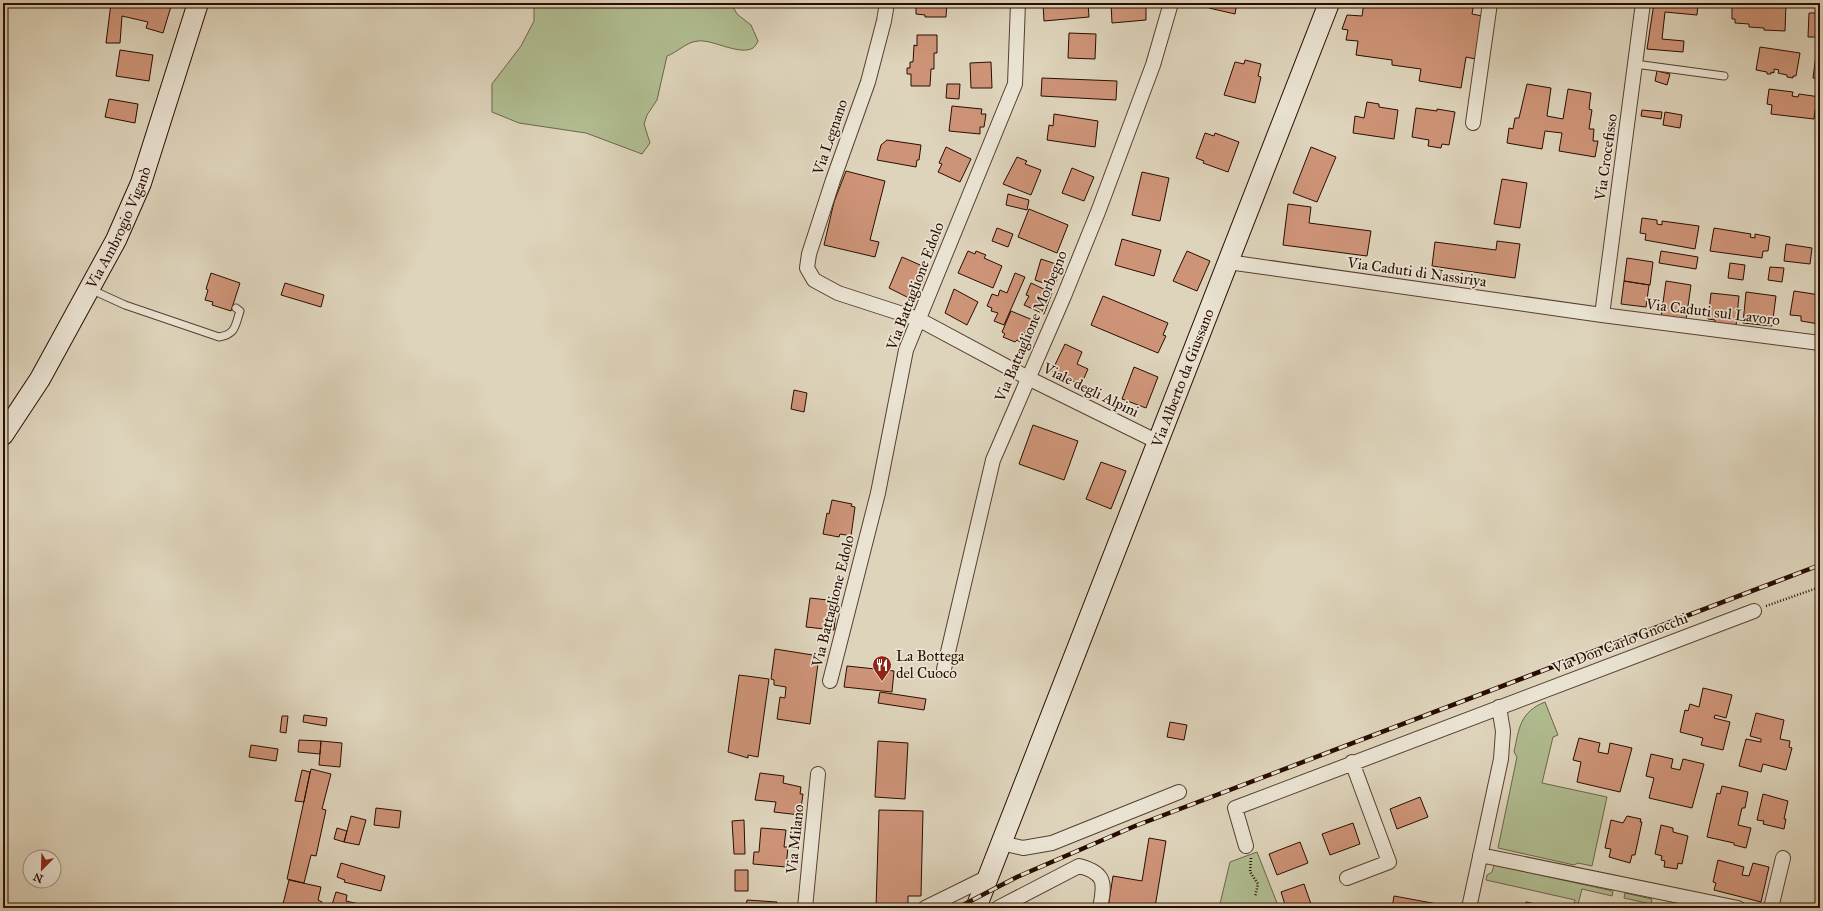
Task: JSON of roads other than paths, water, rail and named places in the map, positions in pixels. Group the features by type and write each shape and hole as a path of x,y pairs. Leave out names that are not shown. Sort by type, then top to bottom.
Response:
{"street":[{"name":"Via Ambrogio Viganò","path":"3,435 40,379 116,240 141,183 198,3"},
{"name":"Via Legnano","path":"814,280 808,268 809,254 833,180 868,82 884,21 887,3"},
{"name":"Via Battaglione Edolo","path":"830,681 878,493 906,350 1015,84 1018,3"},
{"name":"Via Battaglione Morbegno","path":"944,669 993,460 1064,296 1103,198 1152,65 1171,3"},
{"name":"Via Alberto da Giussano","path":"976,908 1329,3"},
{"path":"1473,124 1490,3"},
{"name":"Via Crocefisso","path":"1602,315 1643,3"},
{"name":"Via Caduti di Nassiriya","path":"1228,262 1602,315"},
{"name":"Viale degli Alpini","path":"814,280 838,293 918,319 1028,378 1158,442"},
{"name":"Via Caduti sul Lavoro","path":"1602,315 1820,343"},
{"name":"Via Don Carlo Gnocchi","path":"1246,846 1235,808 1352,762 1754,611"},
{"path":"1469,908 1502,745 1503,731 1499,707"},
{"path":"1347,878 1389,862 1352,762"},
{"name":"Via Milano","path":"805,908 818,774"},
{"path":"1001,842 1023,848 1052,843 1180,792"},
{"path":"1480,855 1670,901 1738,908"},
{"path":"1770,908 1783,858"},
{"path":"998,908 1079,866 1093,870 1101,877 1104,889 1100,908"},
{"path":"925,908 988,877"}],"lane":[{"path":"1635,64 1724,76"},
{"path":"90,289 125,305 219,337 229,335 234,330 240,311 236,308"}],"railway":[{"path":"957,908 1017,877 1135,826 1820,565"}],"place":[{"name":"La Bottega del Cuoco","path":"882,682"}]}
